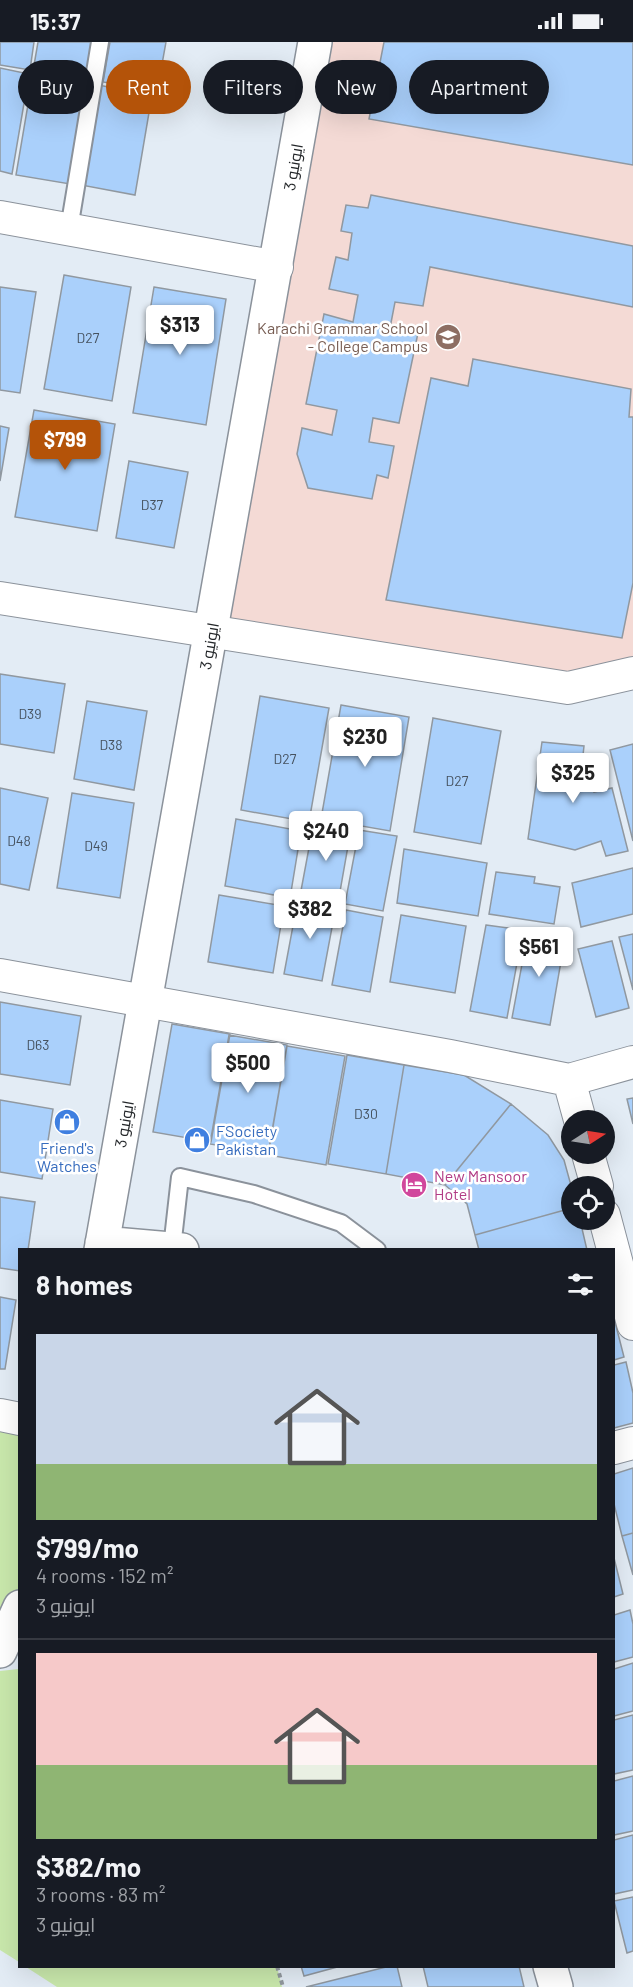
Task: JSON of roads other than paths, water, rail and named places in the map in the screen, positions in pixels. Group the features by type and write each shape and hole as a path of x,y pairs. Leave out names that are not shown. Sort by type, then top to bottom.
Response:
{"street":[{"name":"ایونیو 3","path":"101,1246 212,633 315,42"},
{"path":"0,217 276,267"},
{"path":"0,598 568,688 633,673"},
{"path":"0,975 569,1080 633,1062"},
{"path":"569,1080 577,1110"},
{"path":"608,1230 613,1248"},
{"path":"101,1246 152,1248"},
{"path":"615,1256 633,1324"},
{"path":"0,1415 18,1419"},
{"path":"615,1448 633,1443"},
{"path":"0,1651 18,1613"},
{"path":"551,1968 556,1987"}],"lane":[{"path":"69,229 100,42"},
{"path":"177,1248 180,1177 254,1194 341,1223 374,1248"}],"place":[{"name":"Karachi Grammar School - College Campus","path":"448,337"},
{"name":"Friend's Watches","path":"67,1122"},
{"name":"FSociety Pakistan","path":"197,1140"},
{"name":"New Mansoor Hotel","path":"414,1185"}]}
